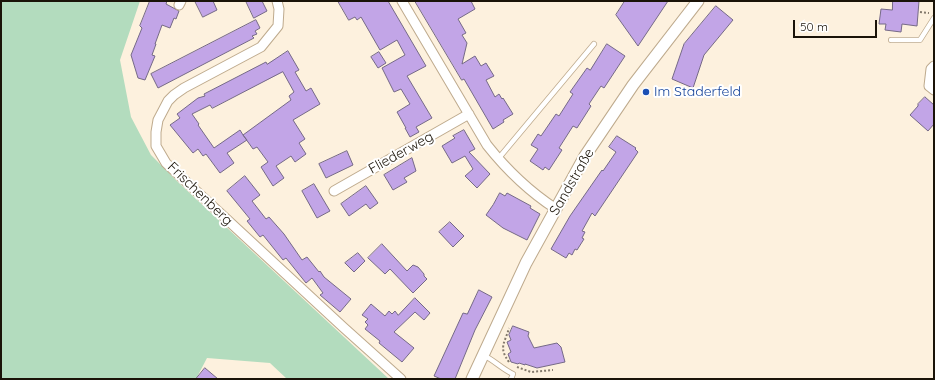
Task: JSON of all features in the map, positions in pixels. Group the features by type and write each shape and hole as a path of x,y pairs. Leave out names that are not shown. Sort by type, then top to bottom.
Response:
{"street":[{"name":"Frischenberg","path":"277,1 279,9 278,26 261,47 184,88 168,101 158,120 156,146 166,163 401,379"},
{"path":"402,1 487,145 498,159 541,199 556,209"},
{"name":"Sandstraße","path":"472,379 526,263 585,156 633,85 698,1"},
{"path":"934,66 931,69 929,86 934,90"},
{"name":"Fliederweg","path":"334,191 469,114"}],"lane":[{"path":"891,40 920,40 934,18"},
{"path":"498,159 594,44"},
{"path":"483,355 494,360 505,370 513,374 510,379"}],"path":[{"path":"498,323 509,328 502,347 505,356 511,365 531,372 553,370"}],"green space":[{"path":"1,1 140,1 120,60 131,117 151,155 389,379 287,379 270,363 207,358 196,379 1,379"}],"building":[{"path":"150,1 167,1 166,4 179,11 170,28 162,25 152,55 155,56 145,80 138,78 131,55 142,28 140,26"},
{"path":"195,1 213,1 217,10 203,17"},
{"path":"246,1 262,1 267,11 254,18"},
{"path":"338,1 388,1 426,66 407,76 432,118 416,127 419,132 410,137 397,112 410,104 401,89 394,92 382,68 405,55 397,40 380,50 361,17 357,20 355,17 349,20"},
{"path":"415,1 471,1 475,9 458,19 466,33 462,35 467,43 462,64 475,56 481,66 486,63 494,76 486,80 495,97 499,94 513,114 503,120 504,122 493,129 464,79 462,80"},
{"path":"625,1 668,1 638,46 616,15"},
{"path":"893,1 919,1 917,26 902,24 901,32 885,30 886,24 879,24 881,9 892,10"},
{"path":"716,6 733,20 704,55 693,88 672,79 684,44"},
{"path":"256,20 260,28 255,31 257,34 252,36 254,38 158,88 151,74"},
{"path":"607,44 625,56 604,88 601,86 589,104 591,106 577,128 573,126 559,148 562,150 549,170 545,167 543,170 530,161 538,149 531,145 538,134 541,136 556,114 559,116 573,94 570,92 587,68 590,70"},
{"path":"288,51 299,70 295,72 306,91 311,88 320,104 293,120 305,139 299,143 306,154 295,162 291,156 276,166 284,178 273,186 261,167 268,162 257,147 253,149 247,140 227,153 234,163 220,173 206,154 203,156 198,149 193,153 170,125 180,118 177,114 198,98 205,96 204,94 266,62 267,64","holes":["283,72 294,92 289,96 291,100 243,135 240,130 214,148 192,114 210,105 212,108"]},
{"path":"379,52 386,63 378,68 371,57"},
{"path":"925,97 934,105 934,124 928,131 910,115"},
{"path":"464,130 475,149 469,152 490,174 477,188 465,176 473,169 465,156 452,163 442,146 455,138 453,136"},
{"path":"617,136 636,148 635,149 638,152 595,216 592,213 582,231 585,232 582,238 584,239 577,250 575,249 572,255 569,253 566,258 551,249 570,216 616,152 609,147"},
{"path":"347,151 353,165 326,178 319,164"},
{"path":"412,158 416,171 404,178 407,182 393,190 384,175"},
{"path":"245,176 260,195 252,201 266,219 269,217 284,234 302,260 307,257 324,277 351,299 340,312 320,295 323,293 312,278 306,283 286,258 283,260 263,235 260,237 247,221 250,219 227,191"},
{"path":"314,184 330,211 317,218 302,191"},
{"path":"366,186 378,203 370,209 366,204 349,216 341,204"},
{"path":"500,193 505,196 507,193 531,206 530,208 540,214 527,240 503,228 486,215"},
{"path":"450,222 464,236 453,247 439,232"},
{"path":"382,244 407,271 413,265 418,267 424,274 427,279 413,293 390,269 385,274 368,258"},
{"path":"358,253 365,261 354,272 345,263"},
{"path":"479,290 492,297 475,330 455,379 441,379 434,376 463,313 467,314"},
{"path":"415,298 430,313 424,320 415,312 394,332 414,348 402,362 365,329 368,325 365,322 368,319 362,315 371,304 385,316 389,311 392,314 395,311 398,315"},
{"path":"513,326 529,332 528,336 534,348 557,343 561,347 565,362 537,368 511,362 508,354 511,352 507,342 511,340 509,335"},
{"path":"205,368 218,379 196,379"}],"place":[{"name":"Im Staderfeld","path":"646,92"}]}
